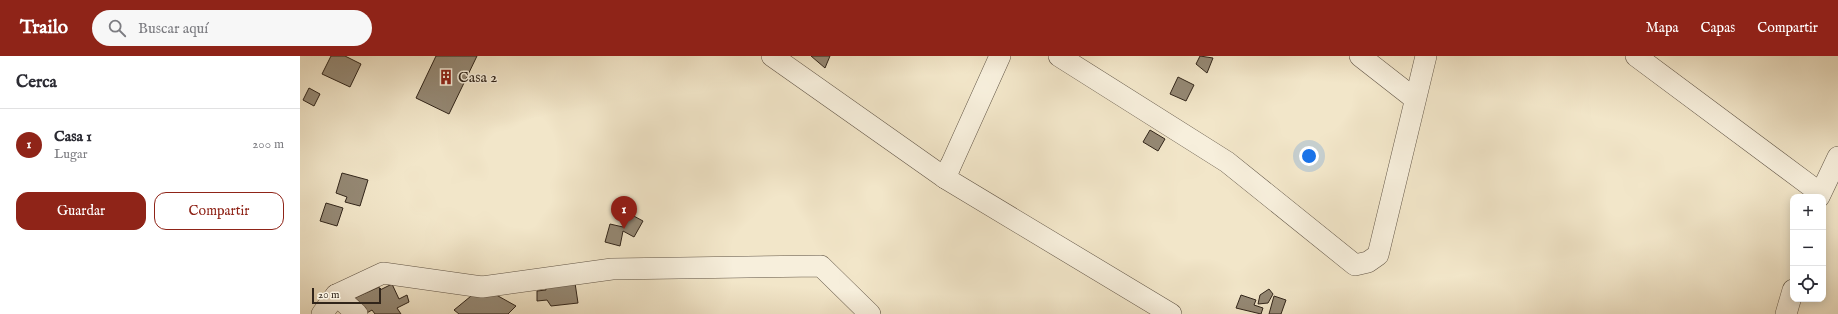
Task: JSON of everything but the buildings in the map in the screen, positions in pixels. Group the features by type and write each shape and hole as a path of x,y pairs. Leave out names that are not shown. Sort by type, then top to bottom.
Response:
{"street":[{"path":"772,56 945,178 1171,314"},
{"path":"777,56 945,178"},
{"path":"945,178 1000,56"},
{"path":"1059,56 1227,162 1355,265 1368,262 1378,255 1426,56"},
{"path":"1360,56 1415,98"},
{"path":"1636,56 1819,194"},
{"path":"1820,194 1838,157"},
{"path":"322,314 336,295 383,273 482,287 612,269 821,266 870,314"},
{"path":"336,295 357,314"},
{"path":"1786,314 1790,300"}],"place":[{"name":"Casa 2","path":"446,77"},
{"name":"Casa 1","path":"624,229"}]}
